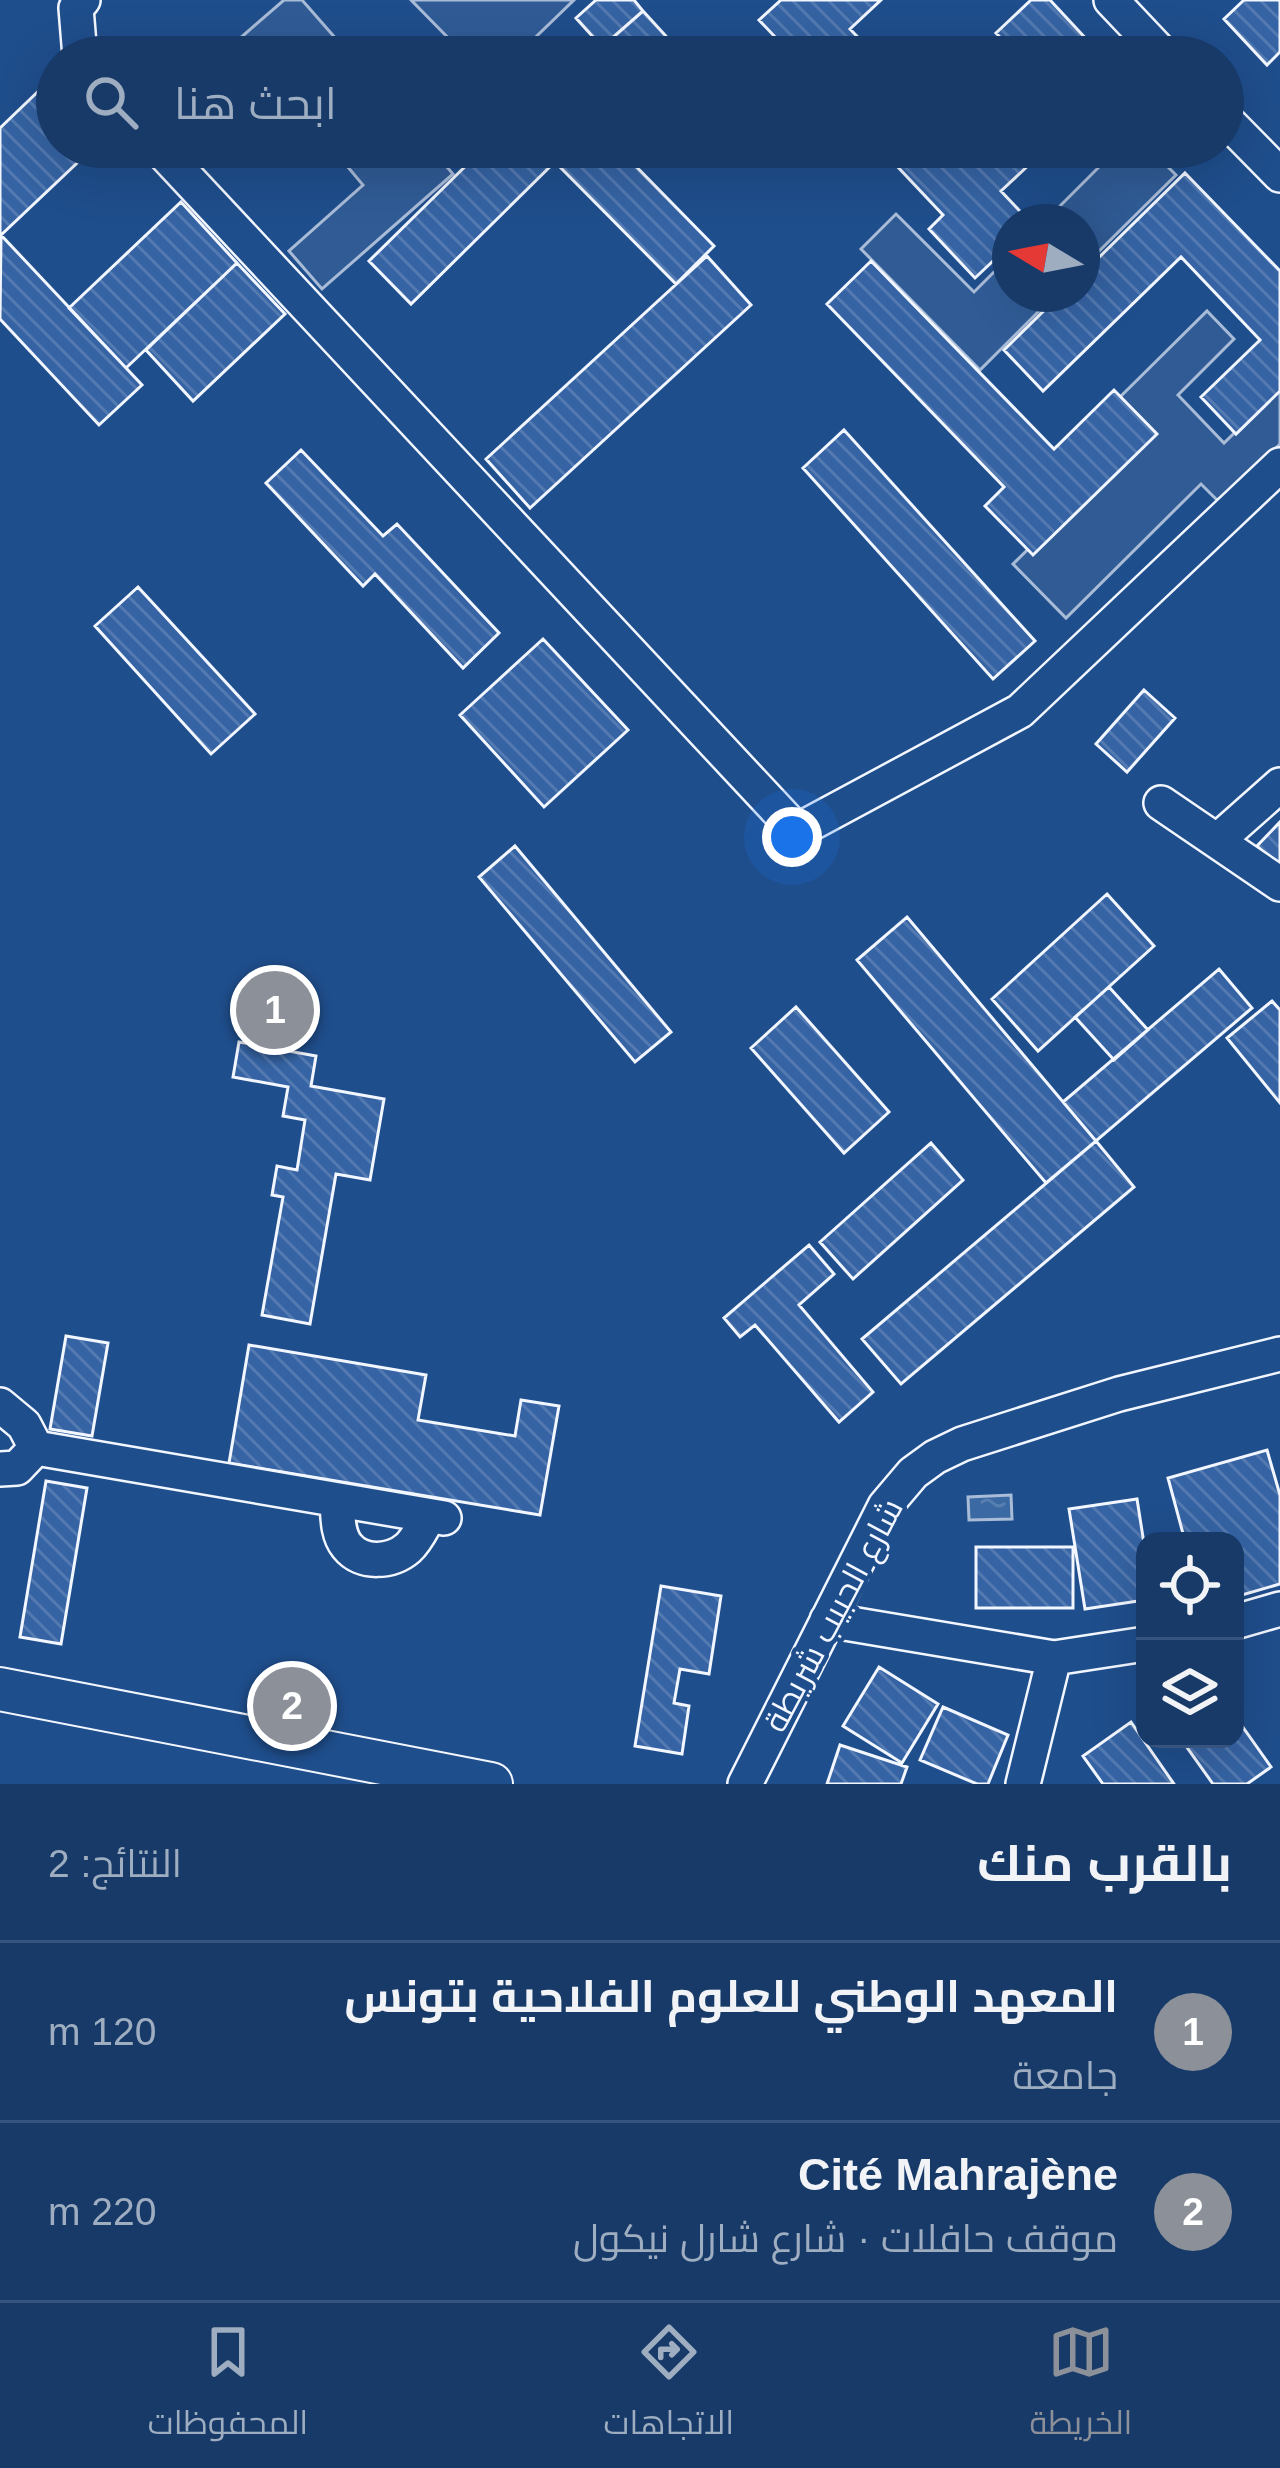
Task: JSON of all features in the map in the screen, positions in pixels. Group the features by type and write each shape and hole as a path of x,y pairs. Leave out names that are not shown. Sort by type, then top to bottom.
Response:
{"main road":[{"path":"0,1689 491,1784"}],"street":[{"path":"78,36 76,8 83,0"},
{"path":"1111,0 1145,36"},
{"path":"1244,138 1280,175"},
{"path":"178,168 797,831 1020,711 1280,465"},
{"path":"1218,840 1280,784"},
{"path":"1161,803 1280,884"},
{"name":"شارع الحبيب شريطة","path":"745,1784 885,1506 913,1473 962,1444 1119,1394 1280,1354"},
{"path":"0,1405 24,1425 36,1448"},
{"path":"0,1469 17,1468 36,1448"},
{"path":"36,1448 436,1517 412,1546 392,1558 367,1559 348,1548 339,1528 337,1500"},
{"path":"1244,1619 1280,1609"},
{"path":"827,1620 1054,1658 1136,1645"},
{"path":"1023,1784 1054,1658"}],"shaded area":[{"path":"284,0 302,0 334,36 243,36"},
{"path":"411,0 574,0 537,36 446,36"},
{"path":"349,168 448,168 453,174 322,289 289,251 363,185"},
{"path":"1098,168 1169,168 1176,175 1100,250 1100,204 1062,204"},
{"path":"896,214 974,292 992,274 992,312 1038,312 980,370 861,249"},
{"path":"1207,311 1234,339 1178,395 1224,443 1280,388 1280,444 1220,503 1201,484 1066,618 1013,564 1148,431 1118,399"}],"water":[{"path":"1011,1495 1012,1519 969,1520 968,1497"}],"building":[{"path":"596,0 634,0 643,11 615,36 592,36 576,18"},
{"path":"781,0 881,0 850,29 857,36 774,36 759,20"},
{"path":"1031,0 1050,0 1083,36 999,36 996,33"},
{"path":"1244,0 1280,0 1280,52 1267,65 1224,19"},
{"path":"643,11 666,36 615,36"},
{"path":"36,93 36,168 72,168 0,236 0,128"},
{"path":"464,168 549,168 411,304 369,261"},
{"path":"561,168 638,168 714,246 676,284"},
{"path":"899,168 1026,168 1001,191 1013,204 992,204 992,262 975,278 929,229 943,215"},
{"path":"1185,173 1280,271 1280,391 1236,434 1201,397 1260,340 1181,257 1043,391 1004,350 1043,312 1100,312 1100,256"},
{"path":"181,202 237,263 126,368 69,308"},
{"path":"1,235 142,385 99,425 0,319"},
{"path":"707,256 751,305 530,508 486,459"},
{"path":"871,261 1054,449 1114,390 1157,434 1033,555 985,506 1004,487 827,304"},
{"path":"237,263 285,314 193,401 146,350"},
{"path":"844,430 1035,641 993,679 803,468"},
{"path":"301,450 383,536 397,524 499,633 463,668 375,574 363,586 266,483"},
{"path":"138,587 255,714 211,754 95,626"},
{"path":"543,639 628,730 544,807 460,715"},
{"path":"1144,690 1175,718 1127,772 1096,744"},
{"path":"1280,822 1280,868 1257,846"},
{"path":"515,846 671,1032 635,1062 479,877"},
{"path":"1107,894 1154,946 1038,1051 992,999"},
{"path":"907,917 1096,1141 1046,1183 857,960"},
{"path":"1219,969 1252,1008 1096,1141 1063,1102"},
{"path":"1109,987 1148,1030 1114,1060 1075,1017"},
{"path":"1272,1001 1280,1010 1280,1103 1227,1038"},
{"path":"796,1007 889,1112 844,1153 751,1048"},
{"path":"239,1042 316,1056 311,1086 384,1099 370,1180 336,1174 310,1324 262,1315 283,1197 272,1195 277,1166 297,1170 305,1120 283,1116 288,1087 233,1077"},
{"path":"1096,1141 1134,1187 901,1384 862,1339"},
{"path":"931,1143 963,1180 853,1279 820,1242"},
{"path":"809,1245 834,1274 799,1305 873,1392 839,1422 755,1325 740,1337 724,1318"},
{"path":"66,1336 108,1343 92,1436 50,1429"},
{"path":"249,1345 426,1375 418,1420 515,1436 521,1400 559,1406 540,1515 229,1463"},
{"path":"1267,1450 1280,1495 1280,1584 1244,1594 1244,1532 1183,1532 1168,1478"},
{"path":"46,1481 87,1488 61,1644 20,1637"},
{"path":"1137,1499 1142,1532 1136,1532 1136,1601 1085,1609 1069,1509"},
{"path":"976,1547 1073,1547 1073,1608 976,1608"},
{"path":"661,1586 721,1596 709,1674 680,1669 674,1703 689,1706 682,1754 635,1746"},
{"path":"879,1667 938,1704 902,1763 843,1726"},
{"path":"943,1707 1008,1735 988,1784 977,1784 920,1760"},
{"path":"1131,1722 1136,1748 1149,1748 1174,1784 1103,1784 1083,1756"},
{"path":"1244,1729 1271,1767 1247,1784 1213,1784 1187,1748 1244,1748"},
{"path":"840,1745 907,1767 901,1784 827,1784"}],"place":[{"name":"المعهد الوطني للعلوم الفلاحية بتونس","path":"275,1010"},
{"name":"Cité Mahrajène","path":"292,1706"}]}
